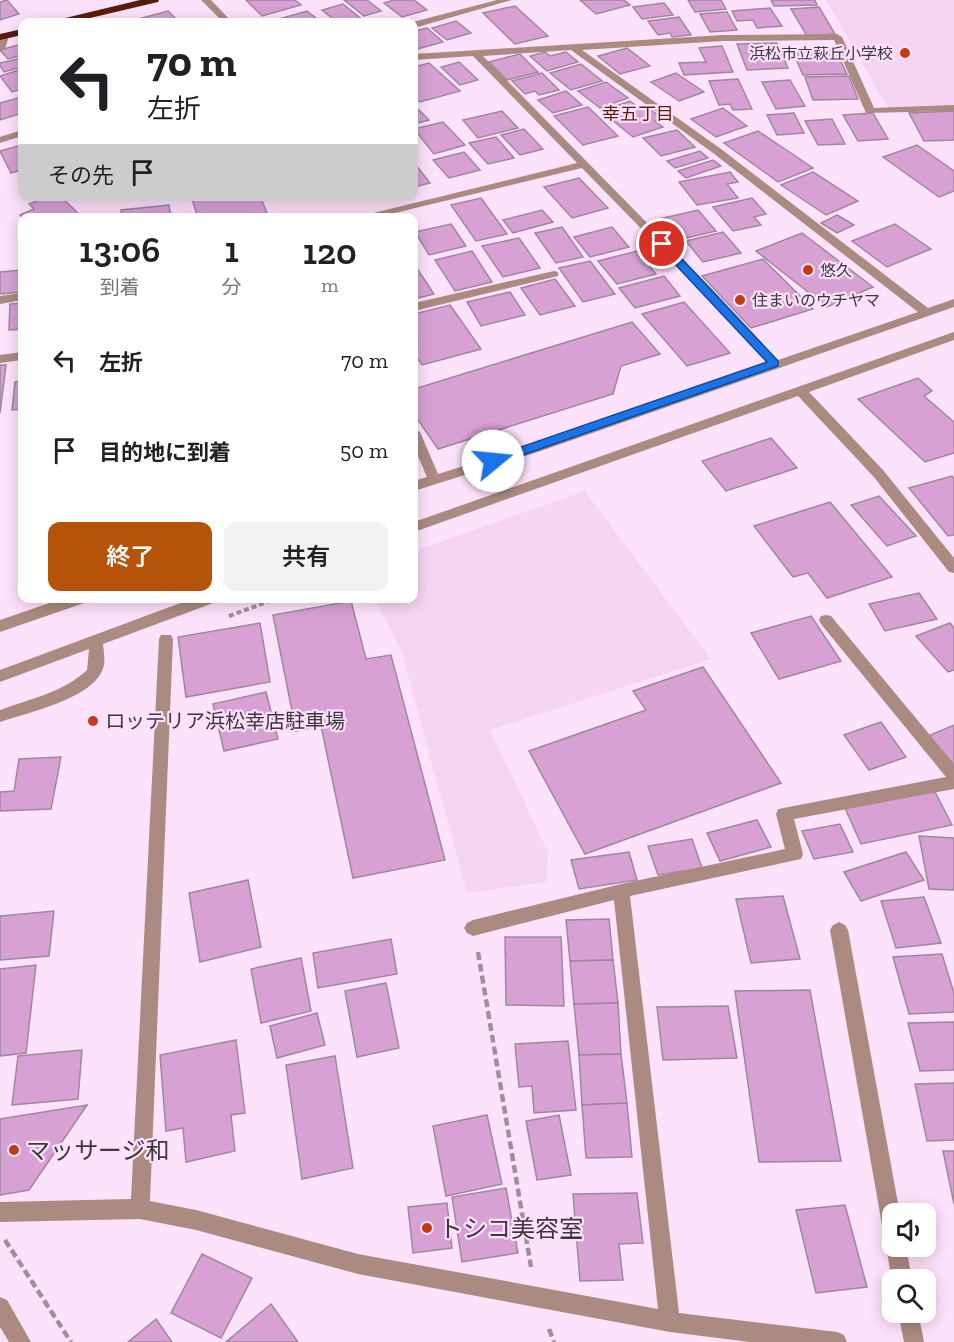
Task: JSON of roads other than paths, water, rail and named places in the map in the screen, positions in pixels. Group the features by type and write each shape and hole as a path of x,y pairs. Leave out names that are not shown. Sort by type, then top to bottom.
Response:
{"highway":[{"path":"78,18 154,0"},
{"path":"2,37 18,33"}],"street":[{"path":"206,0 224,18"},
{"path":"418,24 507,0"},
{"path":"0,49 2,37"},
{"path":"418,57 723,38 837,37 870,111 954,108"},
{"path":"574,48 717,151 926,312"},
{"path":"475,53 710,292 774,363"},
{"path":"0,140 18,134"},
{"path":"379,213 583,165"},
{"path":"418,306 554,274"},
{"path":"0,300 18,298"},
{"path":"418,485 544,445 774,363 954,303"},
{"path":"418,526 954,336"},
{"path":"0,359 18,357"},
{"path":"800,390 878,473 954,568"},
{"path":"418,441 434,479"},
{"path":"0,626 67,603"},
{"path":"0,676 96,643 198,603"},
{"path":"826,620 954,775"},
{"path":"140,1209 166,639"},
{"path":"0,716 68,691 85,681 94,673 97,664 96,643"},
{"path":"473,928 621,891 795,854 784,814 954,782"},
{"path":"621,891 670,1322"},
{"path":"839,930 888,1203"},
{"path":"0,1212 140,1209 196,1220 358,1264 670,1322 837,1342"},
{"path":"0,1307 21,1342"},
{"path":"910,1323 914,1342"}],"place":[{"name":"浜松市立萩丘小学校","path":"905,53"},
{"name":"悠久","path":"808,270"},
{"name":"住まいのウチヤマ","path":"740,300"},
{"name":"ロッテリア浜松幸店駐車場","path":"93,721"},
{"name":"マッサージ和","path":"14,1150"},
{"name":"トシコ美容室","path":"427,1228"}],"district":[{"name":"幸五丁目","path":"638,114"}]}
